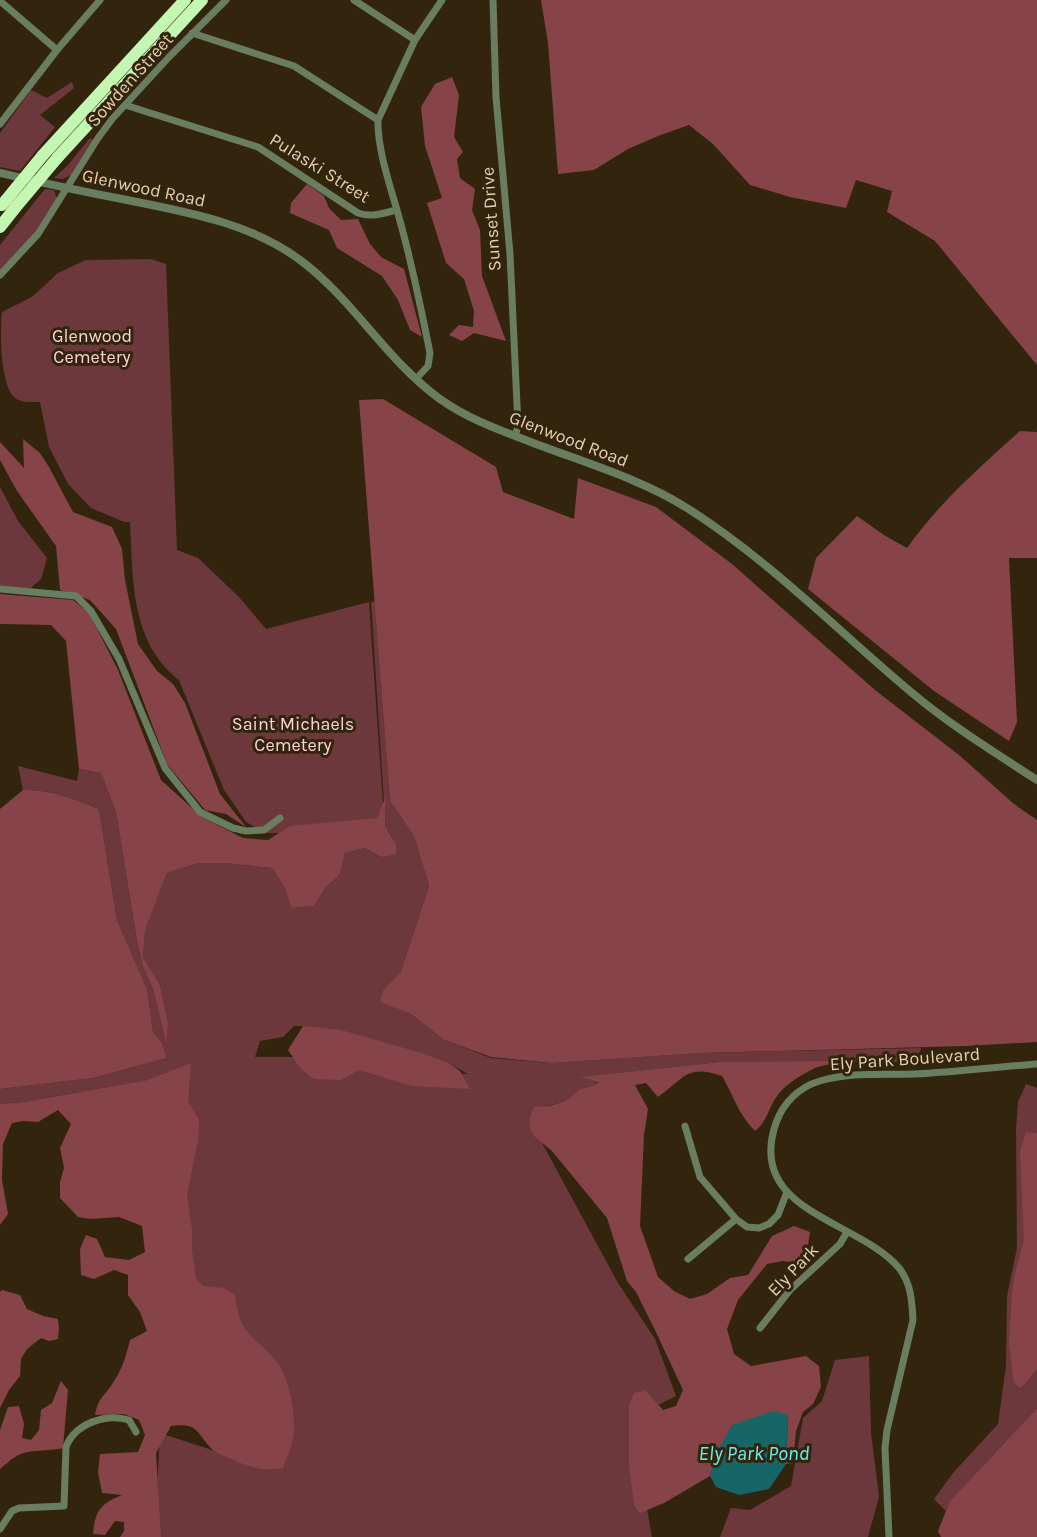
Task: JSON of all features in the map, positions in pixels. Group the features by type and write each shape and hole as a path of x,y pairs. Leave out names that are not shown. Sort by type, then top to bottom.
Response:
{"highway":[{"path":"1,206 43,155 185,0"},
{"path":"0,227 58,158 202,0"}],"street":[{"path":"0,124 57,50 100,0"},
{"name":"Sowden Street","path":"0,275 38,234 98,138 125,105 226,0"},
{"path":"354,0 415,40"},
{"path":"416,379 428,366 430,353 387,170 378,120 415,40 442,0"},
{"name":"Sunset Drive","path":"493,0 496,97 510,254 518,426 515,436"},
{"path":"0,1 57,50"},
{"path":"192,33 294,66 378,120"},
{"name":"Pulaski Street","path":"125,105 258,147 358,213 375,216 397,210"},
{"name":"Glenwood Road","path":"0,173 222,222 281,248 324,280 416,379 439,399 459,411 515,436 675,500 718,528 781,579 941,717 1037,780"},
{"path":"0,589 76,596 92,611 119,659 165,768 200,812 233,828 246,831 264,830 280,818"},
{"name":"Ely Park Boulevard","path":"889,1537 885,1448 887,1430 913,1320 912,1302 905,1278 888,1257 875,1247 805,1209 787,1192 774,1168 771,1155 772,1138 778,1117 787,1102 806,1086 841,1076 956,1071 1037,1064"},
{"path":"685,1126 700,1177 736,1219 747,1227 759,1228 770,1224 778,1215 787,1192"},
{"path":"688,1259 736,1219"},
{"name":"Ely Park","path":"760,1328 790,1290 840,1244 847,1232"},
{"path":"0,1529 12,1511 20,1508 64,1506 66,1447 69,1439 78,1430 108,1417 118,1416 129,1420 136,1432"}],"green space":[{"path":"72,82 74,88 40,115 55,127 20,171 0,167 0,133 31,90 47,98"},
{"path":"90,138 93,140 71,175 63,179 54,178 68,165"},
{"path":"45,189 54,190 57,199 32,237 0,270 0,245"},
{"path":"151,259 166,264 177,550 198,558 239,597 266,629 369,602 384,819 285,833 266,833 246,822 224,790 179,680 163,665 151,647 143,628 134,587 130,522 124,522 91,508 68,484 49,447 40,402 20,400 14,397 9,390 2,357 2,312 32,297 58,273 86,260"},
{"path":"0,487 18,521 47,558 41,579 31,588 0,587"},
{"path":"375,601 390,801 414,836 429,886 401,971 383,990 381,1002 411,1014 444,1040 491,1058 552,1063 701,1053 921,1048 919,1060 924,1062 720,1062 583,1077 599,1081 592,1086 580,1089 567,1101 543,1107 534,1128 618,1283 655,1339 676,1396 631,1419 652,1537 157,1537 155,1532 160,1433 255,1464 193,1292 179,1232 179,1068 147,1080 24,1102 0,1104 0,1089 93,1078 167,1058 162,1043 153,1032 147,989 117,920 99,809 53,793 23,790 18,766 77,781 79,769 101,773 116,812 137,941 143,967 153,989 167,1043 168,1022 160,985 143,958 145,931 167,873 198,863 272,868 285,888 291,908 314,906 326,887 340,874 345,853 365,848 381,857 396,844 385,826 386,800 384,802 371,602","holes":["294,1026 303,1026 449,1063 468,1074 411,1073 302,1057 255,1057 260,1041 283,1037"]},
{"path":"1026,1084 1037,1088 1037,1408 950,1501 946,1511 934,1499 953,1473 998,1424 1006,1366 1007,1296 1017,1248 1016,1129 1018,1102"},
{"path":"869,1356 871,1433 879,1497 868,1537 720,1537 731,1508 750,1510 791,1486 803,1418 822,1401 835,1360"}],"shaded area":[{"path":"541,0 1037,0 1037,365 935,241 887,212 892,191 856,180 846,208 790,197 750,185 713,144 689,125 628,149 594,170 558,174 548,43"},
{"path":"452,77 459,95 454,137 463,152 457,159 460,178 475,189 472,210 480,230 482,276 506,341 474,333 462,341 449,335 459,325 473,327 474,311 464,279 446,263 427,203 442,198 425,146 421,107 435,84"},
{"path":"307,184 324,196 329,208 341,220 358,219 370,244 381,257 404,269 422,337 410,330 398,300 382,276 337,248 329,230 290,213 291,203"},
{"path":"383,399 496,467 503,492 574,519 578,478 656,507 732,564 875,690 959,755 1014,804 1037,820 1037,1042 701,1053 552,1063 491,1057 444,1040 411,1014 380,1002 383,990 401,971 429,886 414,836 390,801 359,400"},
{"path":"1020,431 1037,432 1037,558 1009,558 1017,722 1009,741 934,691 808,589 816,558 857,516 907,548 946,501"},
{"path":"23,439 40,453 73,512 112,527 122,549 125,580 138,644 157,671 173,684 185,703 220,794 246,827 226,814 205,810 167,764 116,629 90,600 60,590 56,546 17,491 0,460 0,442 24,468"},
{"path":"0,594 73,600 89,613 118,670 161,780 202,817 243,838 268,840 290,826 377,818 386,796 385,826 396,844 396,854 381,857 365,848 345,853 340,874 326,887 314,906 291,908 285,888 272,868 198,863 167,873 145,931 143,957 160,985 168,1022 167,1045 153,989 143,967 137,941 116,812 101,773 79,769 66,641 51,625 0,624"},
{"path":"23,790 53,793 99,809 117,920 147,989 153,1032 162,1043 167,1058 93,1078 0,1089 0,809"},
{"path":"303,1026 341,1030 449,1063 460,1071 470,1089 412,1086 359,1070 341,1080 314,1079 300,1068 288,1050"},
{"path":"838,1061 815,1068 785,1087 774,1101 763,1123 755,1131 740,1111 722,1076 693,1072 658,1097 646,1083 635,1085 648,1109 644,1135 640,1226 658,1277 674,1291 690,1299 707,1294 730,1278 748,1275 772,1236 794,1226 810,1232 807,1251 798,1263 783,1261 767,1264 738,1300 727,1329 734,1354 751,1366 806,1356 819,1366 821,1387 813,1404 803,1412 796,1431 793,1463 786,1464 788,1416 718,1450 710,1476 664,1503 640,1513 634,1505 629,1465 629,1405 634,1393 645,1390 663,1410 676,1406 683,1390 636,1292 627,1281 607,1218 552,1151 534,1136 530,1128 530,1116 534,1107 566,1101 580,1089 599,1082 580,1077 720,1062"},
{"path":"191,1063 188,1101 199,1120 198,1140 187,1195 196,1279 203,1286 224,1288 235,1295 244,1327 281,1368 288,1385 292,1405 293,1437 283,1468 262,1469 243,1464 216,1452 192,1427 171,1426 156,1453 161,1537 120,1537 124,1531 124,1522 115,1521 105,1535 93,1534 95,1519 100,1509 122,1495 102,1493 98,1472 100,1454 138,1452 145,1435 139,1420 124,1414 95,1415 100,1400 120,1371 130,1340 147,1331 140,1312 128,1295 128,1275 114,1270 94,1279 81,1275 80,1249 86,1235 97,1239 105,1257 129,1260 145,1252 142,1226 119,1217 90,1219 78,1217 60,1198 60,1182 64,1168 60,1148 71,1124 58,1110 38,1122 12,1123 3,1144 2,1180 8,1214 0,1225 0,1104 24,1102 147,1080"},
{"path":"1026,1132 1037,1133 1037,1369 1021,1388 1014,1383 1009,1345 1012,1292 1024,1241 1020,1152"},
{"path":"2,1290 20,1295 27,1309 58,1319 59,1328 58,1339 49,1341 41,1338 27,1349 21,1359 20,1376 9,1390 0,1408 0,1292"},
{"path":"61,1381 68,1390 63,1448 20,1454 0,1469 0,1430 8,1407 19,1406 24,1424 22,1438 31,1440 39,1430 41,1410 52,1403"},
{"path":"1037,1408 1037,1537 941,1537 938,1531 950,1501"}],"water":[{"name":"Ely Park Pond","path":"773,1411 788,1415 786,1464 769,1489 739,1495 716,1487 710,1476 718,1450 732,1425"}],"park label":[{"name":"Glenwood Cemetery","path":"92,346"},
{"name":"Saint Michaels Cemetery","path":"293,734"}]}
